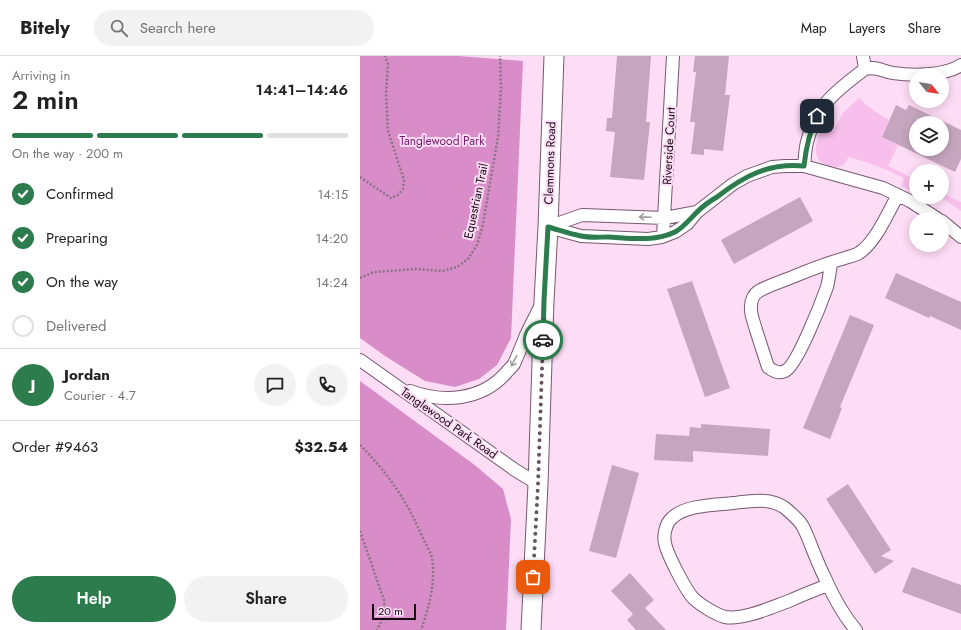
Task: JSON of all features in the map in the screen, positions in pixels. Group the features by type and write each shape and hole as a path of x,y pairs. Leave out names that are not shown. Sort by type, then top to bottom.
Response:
{"main road":[{"name":"Clemmons Road","path":"531,630 554,56"}],"street":[{"name":"Riverside Court","path":"663,236 673,56"},
{"path":"863,56 865,69"},
{"path":"804,166 810,132 819,112 834,92 865,69 875,67 895,73 928,74 944,72 961,65"},
{"path":"548,227 581,236 648,239 663,236 675,232 687,224 697,212 733,184 747,176 772,167 785,166 804,166 882,188 898,195 928,212"},
{"path":"831,262 827,285 818,310 796,359 785,371 774,371 768,367 753,320 750,308 751,301 754,296 759,291 774,284 831,262 858,254 865,248 881,226 898,195"},
{"path":"548,227 582,215 665,218 697,212"},
{"path":"949,228 961,237"},
{"path":"396,386 422,395 448,398 470,396 485,390 499,381 513,365 544,300"},
{"name":"Tanglewood Park Road","path":"360,360 515,470 538,484"},
{"path":"828,585 769,609 738,617 726,617 716,613 694,599 686,588 667,551 665,542 667,525 679,512 689,509 756,501 775,502 784,507 802,525 828,585 848,621 856,630"}],"path":[{"path":"360,177 391,198 398,195 403,189 404,180 388,131 386,95 388,64 385,56"},
{"name":"Equestrian Trail","path":"360,278 374,272 416,269 443,271 457,268 468,259 477,245 483,224 497,145 501,88 500,56"},
{"path":"360,445 375,460 403,498 432,556 432,586 429,603 421,630"},
{"path":"360,531 384,600 385,614 377,630"}],"shaded area":[{"path":"859,98 873,110 889,120 882,137 898,145 888,166 909,176 909,190 902,186 904,178 863,161 848,157 846,162 842,165 832,167 819,160 816,150 820,133 827,130 833,131 843,113"},
{"path":"949,196 961,202 961,211 949,202"}],"green space":[{"name":"Tanglewood Park","path":"360,56 459,56 523,61 511,338 497,365 479,379 455,387 425,381 385,356 360,338"},
{"path":"360,381 476,466 503,489 511,519 506,630 360,630"}],"building":[{"path":"617,56 651,56 646,122 650,122 644,180 610,177 615,132 606,131 607,118 612,118"},
{"path":"695,56 729,56 725,95 730,95 723,151 704,149 704,155 691,154 695,122 690,122 696,72 693,72"},
{"path":"896,105 906,110 909,105 909,108 915,108 932,116 909,116 909,150 882,137"},
{"path":"949,124 961,130 961,159 955,172 949,169 949,164 938,164 922,156 949,156"},
{"path":"800,197 813,221 734,264 721,240"},
{"path":"896,273 961,302 961,330 930,316 929,318 885,298"},
{"path":"692,281 730,388 705,397 667,289"},
{"path":"850,315 874,325 840,407 842,408 830,439 803,428"},
{"path":"701,424 770,429 768,456 693,451 693,462 654,460 656,434 689,436 690,427 701,428"},
{"path":"612,465 639,473 616,558 589,551"},
{"path":"848,484 891,550 881,556 894,561 875,574 826,499"},
{"path":"912,567 961,585 961,614 902,592"},
{"path":"630,573 654,600 645,608 666,630 636,630 627,620 633,614 611,591"}],"way so far":[{"path":"533,577 543,340"}],"route":[{"path":"543,340 548,227 581,236 648,239 662,237 675,232 687,224 697,212 713,199 733,184 747,176 772,167 804,166 807,143 817,116"}]}
